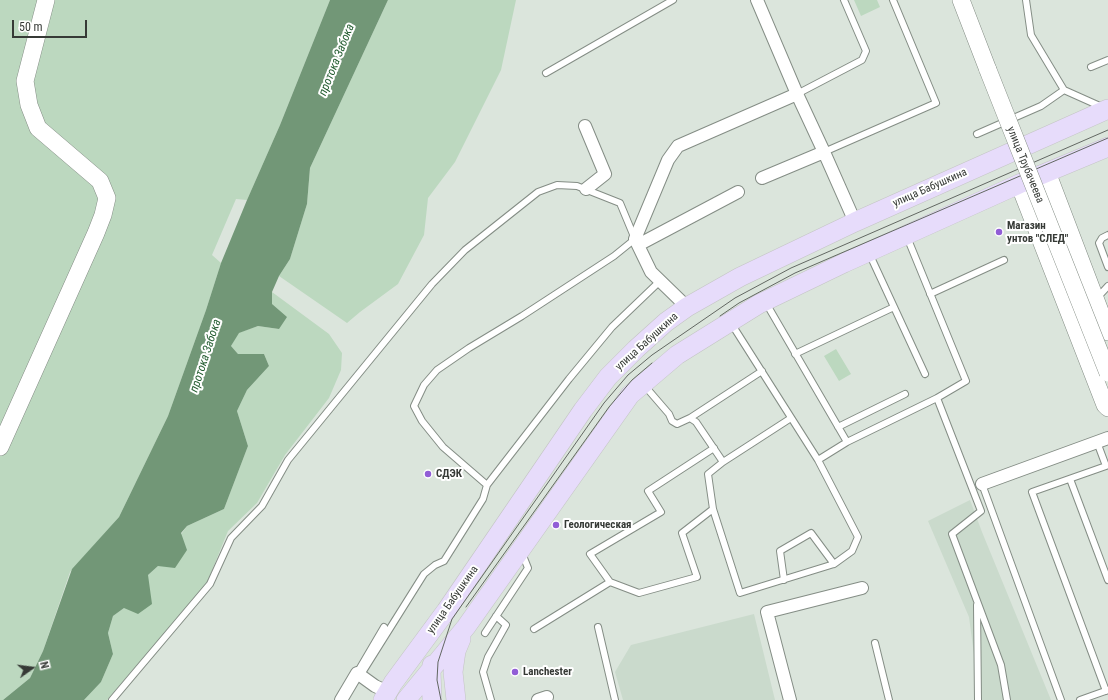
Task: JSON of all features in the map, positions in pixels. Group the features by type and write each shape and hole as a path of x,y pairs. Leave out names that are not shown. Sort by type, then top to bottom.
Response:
{"main road":[{"path":"0,447 104,215 107,198 100,181 38,128 29,105 25,81 46,0"},
{"name":"улица Трубачеева","path":"961,0 1108,373"},
{"name":"улица Бабушкина","path":"386,696 446,611 571,427 608,377 666,322 687,307 740,277 855,222 1108,110"},
{"path":"386,696 410,699 466,627 630,395 677,355 765,301 1019,184 1108,147"},
{"name":"улица Трубачеева","path":"1046,172 1108,332"},
{"name":"улица Трубачеева","path":"1019,184 1105,405 1108,408"},
{"path":"432,700 431,671 436,643 446,611"},
{"path":"456,700 453,683 453,664 456,651 466,627"}],"street":[{"path":"757,0 797,94 855,222"},
{"path":"687,307 651,272 636,242 668,160 678,146 797,94"},
{"path":"585,126 605,174 586,189"},
{"path":"762,178 824,152"},
{"path":"636,242 738,192"},
{"path":"977,486 1102,440"},
{"path":"790,700 767,612 862,588"},
{"path":"342,700 356,673 375,686 386,696"}],"lane":[{"path":"546,73 673,0"},
{"path":"797,94 862,60 866,51 844,0"},
{"path":"824,152 936,103 892,0"},
{"path":"1026,0 1031,35 1064,90 1108,110"},
{"path":"1091,67 1108,60"},
{"path":"977,134 1041,106 1064,90"},
{"path":"112,700 210,584 231,538 262,506 288,460 432,284 465,250 538,192 557,185 577,186 620,204 636,242 437,370 424,385 414,406 422,420 443,446 487,485"},
{"path":"1026,202 1054,191"},
{"path":"818,460 847,442 937,398 966,381 906,235"},
{"path":"1108,235 1102,238 1099,243 1108,267"},
{"path":"869,252 925,374"},
{"path":"930,294 1004,260"},
{"path":"346,700 424,574 435,565 444,561 483,499 487,485 569,379 612,327 660,281"},
{"path":"1095,299 1108,286"},
{"path":"765,301 847,442"},
{"path":"795,354 894,307"},
{"path":"730,322 792,418 818,460 858,537 852,551 834,564 740,593 713,509 708,474 723,462 792,418"},
{"path":"643,384 672,421 677,424 690,418 762,371"},
{"path":"838,428 905,394"},
{"path":"937,398 977,486 1061,700"},
{"path":"690,418 696,422 723,462"},
{"path":"1080,700 1107,690 1032,492 1106,466 1102,440"},
{"path":"713,509 682,533 696,577 639,593 610,582 590,554 661,512 648,491 714,448"},
{"path":"1070,479 1108,580"},
{"path":"977,486 981,511 952,534 1001,665 1007,700"},
{"path":"784,580 780,550 811,532 834,564"},
{"path":"485,632 528,568 520,549"},
{"path":"534,629 610,582"},
{"path":"977,600 978,700"},
{"path":"491,700 483,672 488,656 506,624 496,616"},
{"path":"342,700 384,627 356,673"},
{"path":"598,627 615,700"},
{"path":"875,643 889,700"}],"shaded area":[{"path":"0,0 330,0 280,125 247,200 236,199 212,255 221,263 206,310 168,416 119,517 70,572 43,651 30,678 3,700 0,700"},
{"path":"388,0 516,0 501,70 455,162 428,198 424,235 398,284 347,323 279,276 290,259 307,204 310,168"},
{"path":"854,0 877,0 880,7 861,16"},
{"path":"272,292 329,334 342,353 341,370 329,398 285,455 257,503 228,531 206,585 107,700 84,700 101,682 113,654 108,633 113,616 124,608 148,575 158,566 187,526 224,509 248,446 237,411 247,390 269,366 264,354 238,354 231,346 238,333 258,326 279,329 272,304"},
{"path":"836,349 851,374 839,381 824,356"},
{"path":"970,500 1051,700 980,700 969,617 928,521"},
{"path":"754,614 775,700 623,700 615,672 631,645"}],"water":[{"name":"протока Забока","path":"330,0 388,0 310,168 307,204 290,259 279,276 272,292 272,304 287,317 279,329 258,326 239,333 231,346 238,354 264,354 269,366 247,390 237,411 248,446 224,509 187,526 181,533 187,550 175,568 158,566 148,575 152,604 138,614 124,608 113,616 108,633 113,654 101,682 84,700 3,700 30,678 43,651 72,569 119,517 168,416 206,310 221,263 280,125"}],"tram line":[{"path":"441,700 437,680 438,662 452,619 604,403 628,375 652,355 735,298 791,268 1108,130"},
{"path":"720,316 739,303 795,273 1108,138"},
{"path":"466,607 609,407 632,380 652,363"}],"place":[{"name":"Магазин унтов \"СЛЕД\"","path":"999,232"},
{"name":"СДЭК","path":"428,474"},
{"name":"Геологическая","path":"556,525"},
{"name":"Lanchester","path":"515,672"}]}
